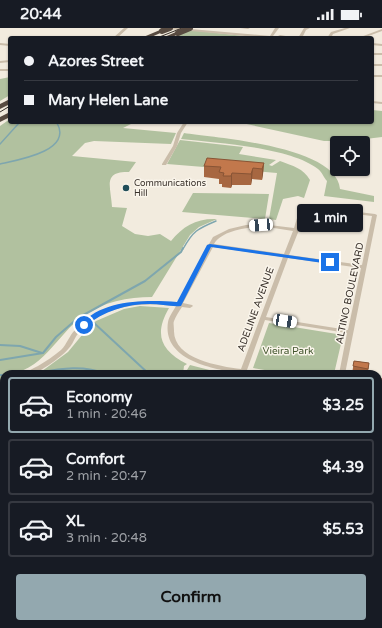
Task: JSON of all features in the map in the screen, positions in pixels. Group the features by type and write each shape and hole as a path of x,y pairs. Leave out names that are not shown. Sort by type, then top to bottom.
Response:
{"highway":[{"path":"148,36 160,30 169,28"},
{"path":"169,36 190,28"}],"street":[{"path":"117,36 126,28"},
{"path":"169,28 260,36"},
{"path":"243,29 248,28"},
{"path":"301,36 305,29 308,28"},
{"path":"330,36 332,33 348,28"},
{"path":"366,36 382,30"},
{"path":"164,164 175,146 179,133 185,124"},
{"name":"ALTINO BOULEVARD","path":"303,206 375,215 343,370"},
{"name":"ADELINE AVENUE","path":"244,370 296,230 303,206"},
{"path":"230,370 193,360 177,348 170,339 168,330 172,315 215,238 222,234 246,226 261,225 296,230"},
{"path":"210,245 363,267"},
{"path":"36,370 50,362 66,348 76,332 91,318 106,310 123,305 149,302 190,306"},
{"path":"264,318 350,332"}],"green space":[{"path":"190,30 244,36 176,36"},
{"path":"8,77 8,96 0,101 0,79"},
{"path":"374,110 382,111 382,137 370,138 370,136 330,136 330,141 247,124 374,124"},
{"path":"8,120 8,124 131,124 123,128 176,133 171,144 94,141 85,143 72,156 136,162 129,172 120,172 115,174 111,177 110,182 112,207 127,208 122,226 135,234 148,236 160,234 171,241 180,231 191,224 203,220 217,219 199,227 190,235 152,297 116,301 91,311 74,324 39,360 22,370 0,370 0,126"},
{"path":"184,133 247,142 298,154 319,163 330,171 330,176 335,176 340,189 374,196 374,202 324,196 327,181 321,172 306,162 290,156 233,144 181,139"},
{"path":"180,140 243,147 239,154 276,160 269,165 272,166 280,161 293,166 301,170 310,180 304,198 298,196 283,199 276,220 269,219 277,173 167,164"},
{"path":"193,193 269,194 265,219 182,212"},
{"path":"140,306 169,308 164,317 162,326 162,340 165,347 171,353 187,364 184,366 184,370 43,370 68,352 87,329 96,321 124,309"},
{"name":"Vieira Park","path":"269,323 343,335 335,370 265,370 253,368"},
{"path":"190,365 209,370 187,370"}],"building":[{"path":"207,158 264,163 262,169 253,168 251,174 232,173 231,176 223,176 224,173 219,172 221,167 204,166"},
{"path":"354,361 369,363 368,369 353,366"}],"waterway":[{"path":"0,144 18,124"},
{"path":"0,164 30,157 51,147 57,141 60,133 57,124"},
{"path":"183,249 196,231 216,221"},
{"path":"0,360 43,353 56,337 78,318 145,281 181,252 183,248"},
{"path":"93,322 145,370"},
{"path":"0,345 20,346 42,353"},
{"path":"56,370 73,368 94,370"}],"tram line":[{"path":"162,36 182,28"},
{"path":"0,112 8,107"}],"place":[{"name":"Communications Hill","path":"126,188"}],"route":[{"path":"84,325 91,318 106,310 123,305 149,302 179,304 210,245 330,262"}]}
